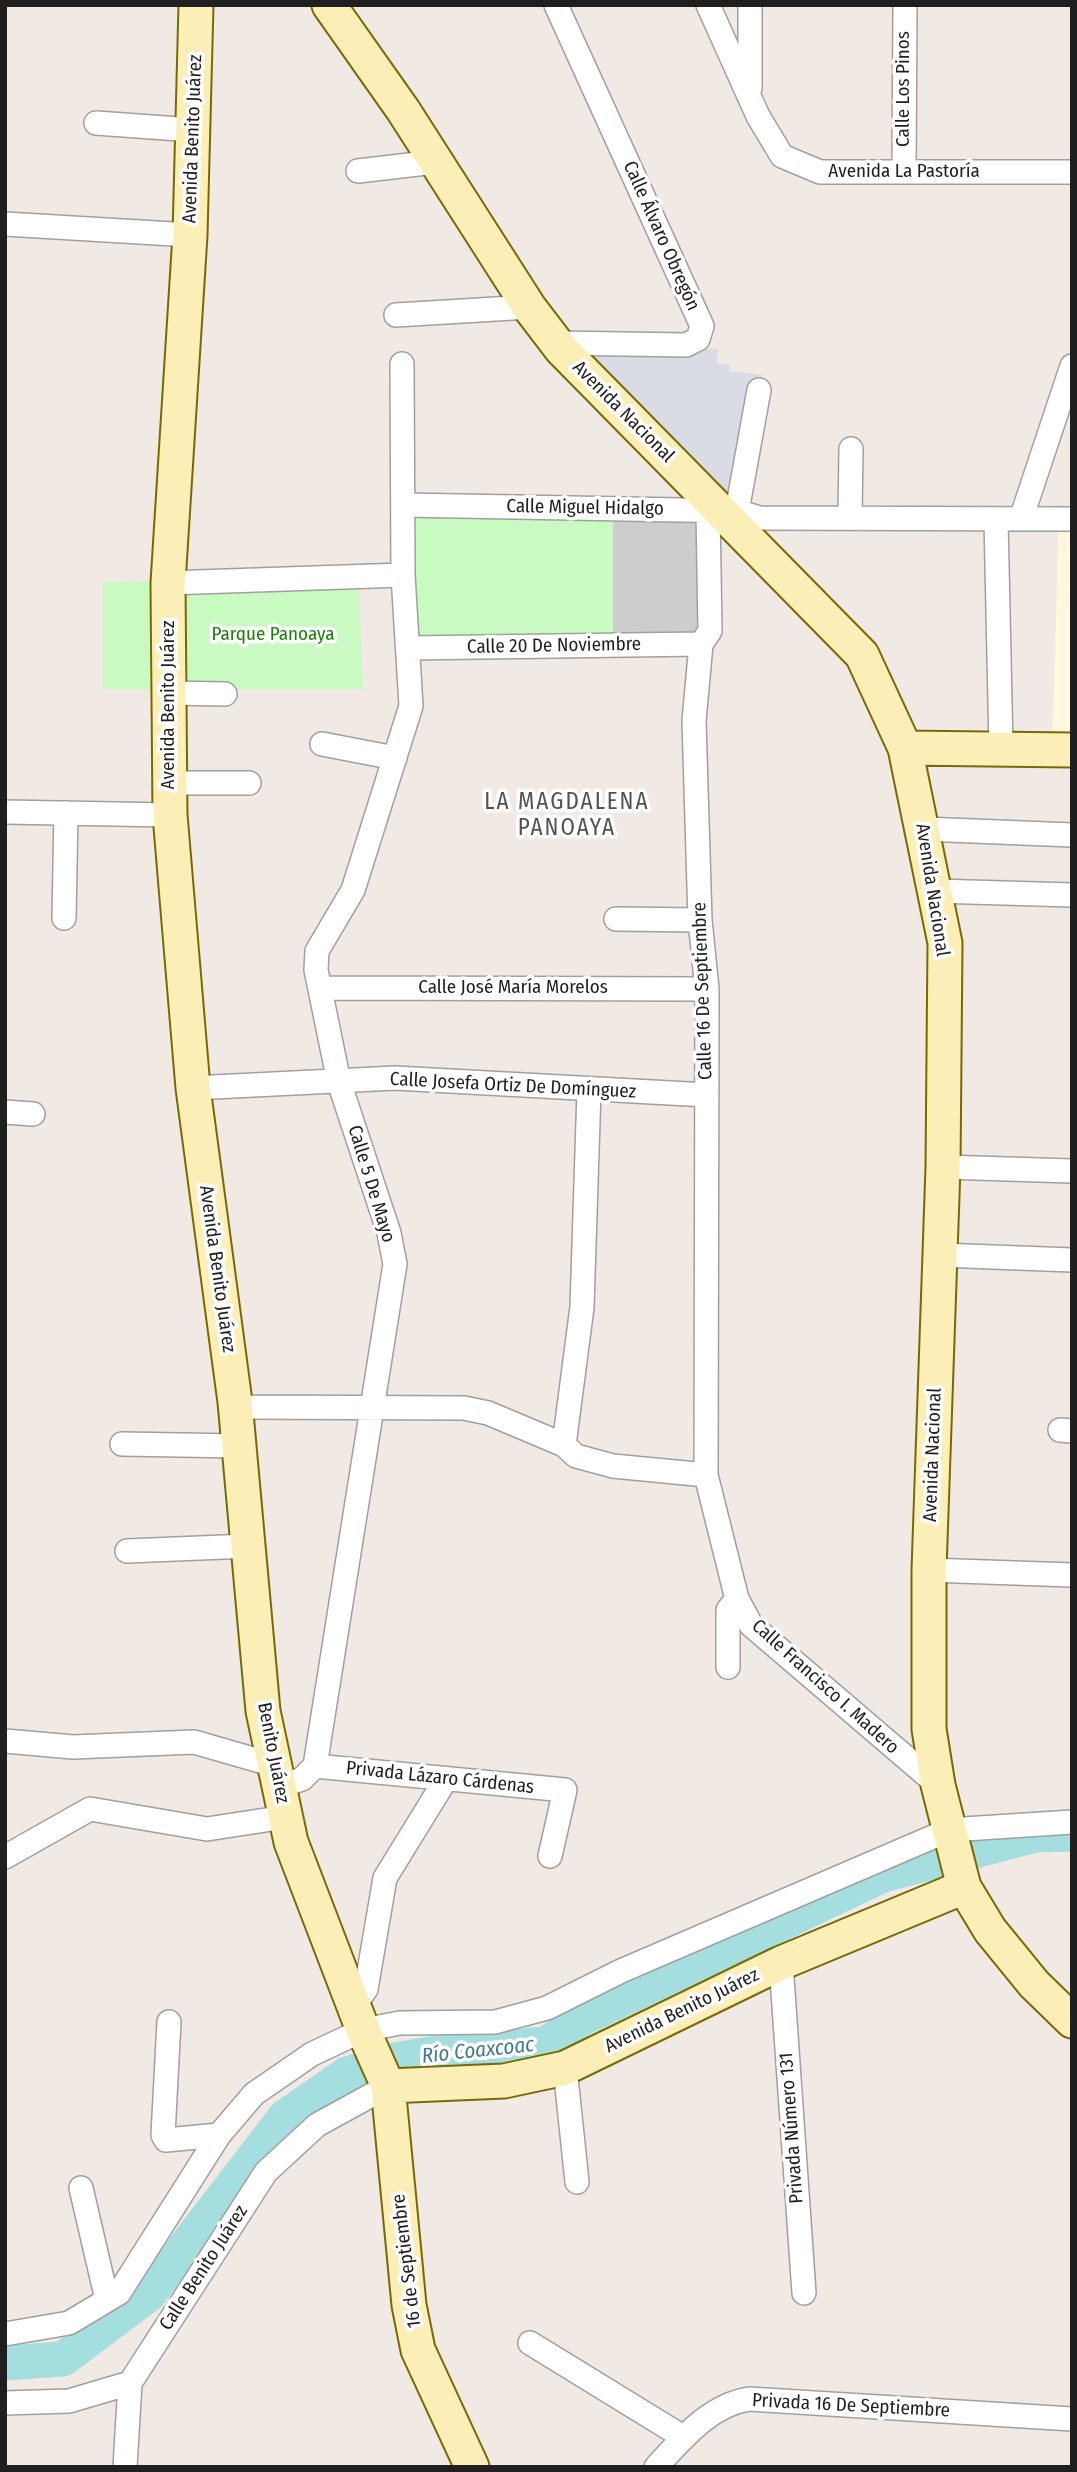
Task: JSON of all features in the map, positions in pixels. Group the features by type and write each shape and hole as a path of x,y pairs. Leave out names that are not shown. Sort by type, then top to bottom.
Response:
{"street":[{"name":"Avenida Benito Juárez","path":"196,5 190,235 168,583 170,799 193,1088 235,1402"},
{"name":"Avenida Nacional","path":"329,5 403,110 528,307 558,343 862,655 905,748 924,830 945,943 943,1167 929,1570 929,1729 938,1785 962,1881 990,1930 1034,1984 1072,2021"},
{"name":"Calle Álvaro Obregón","path":"556,5 702,326 698,339 686,345 558,343"},
{"name":"Avenida La Pastoría","path":"708,5 758,116 782,156 820,172 1072,172"},
{"path":"750,5 750,95"},
{"name":"Calle Los Pinos","path":"904,172 905,5"},
{"path":"96,123 193,130"},
{"path":"358,171 435,162"},
{"path":"5,224 190,235"},
{"path":"396,315 528,307"},
{"path":"168,583 403,575 402,364"},
{"path":"1021,519 1072,366"},
{"name":"Calle 16 De Septiembre","path":"706,1475 707,989 700,920 694,721 701,644 710,631 722,511 760,390"},
{"path":"850,516 852,450"},
{"name":"Calle Miguel Hidalgo","path":"403,505 722,511 759,518 850,516 1072,519"},
{"path":"996,520 1001,748"},
{"name":"Calle 5 De Mayo","path":"315,1766 395,1264 389,1233 339,1082 316,970 317,951 353,890 411,706 403,575"},
{"name":"Calle 20 De Noviembre","path":"408,649 701,644"},
{"path":"169,693 225,694"},
{"path":"322,744 395,758"},
{"path":"905,748 1072,750"},
{"path":"5,812 66,813 170,799 249,783"},
{"path":"64,918 66,813"},
{"path":"924,830 1072,835"},
{"path":"935,891 1072,895"},
{"path":"615,919 700,920"},
{"name":"Calle José María Morelos","path":"320,988 707,989"},
{"name":"Calle Josefa Ortiz De Domínguez","path":"193,1088 395,1078 707,1095"},
{"path":"564,1444 582,1307 589,1090"},
{"path":"5,1112 33,1114"},
{"path":"943,1167 1072,1171"},
{"path":"940,1255 1072,1260"},
{"path":"235,1402 243,1408 464,1408 488,1413 564,1444 576,1456 613,1465 706,1475"},
{"name":"Benito Juárez","path":"235,1402 263,1711 279,1790 291,1842 372,2048"},
{"path":"122,1444 239,1446"},
{"name":"Calle Francisco I. Madero","path":"706,1475 737,1599 751,1625 938,1785"},
{"path":"127,1551 248,1546"},
{"path":"929,1570 1072,1575"},
{"path":"728,1667 728,1610 737,1599"},
{"path":"5,1741 73,1747 194,1742 279,1790"},
{"path":"5,1857 90,1809 207,1829 302,1779 315,1766"},
{"name":"Privada Lázaro Cárdenas","path":"315,1766 565,1790 550,1856"},
{"path":"372,2048 366,1989 385,1878 446,1779"},
{"path":"372,2048 400,2022 495,2022 547,2008 621,1971 951,1837 1072,1822"},
{"name":"Avenida Benito Juárez","path":"5,2334 69,2323 119,2293 219,2135 254,2094 313,2054 372,2048 504,2081 565,2068 781,1963 962,1881"},
{"name":"Privada Número 131","path":"781,1963 804,2293"},
{"path":"169,2022 163,2135 166,2140 173,2140 219,2135"},
{"name":"Calle Benito Juárez","path":"130,2383 266,2172 317,2126 372,2048"},
{"name":"16 de Septiembre","path":"372,2048 409,2305 418,2350 471,2467"},
{"path":"565,2068 577,2182"},
{"path":"81,2188 107,2300"},
{"path":"530,2343 683,2437"},
{"path":"5,2403 69,2400 130,2383 125,2467"},
{"name":"Privada 16 De Septiembre","path":"656,2467 683,2437 722,2406 749,2399 1072,2419"}],"shaded area":[{"path":"718,349 717,363 730,365 730,371 762,375 737,511 584,351"},
{"path":"407,512 704,518 707,631 697,637 411,639"},
{"path":"1059,518 1072,519 1072,750 1052,749"}],"green space":[{"path":"407,512 613,516 613,645 410,645"},
{"name":"Parque Panoaya","path":"358,579 363,689 103,689 103,582"}],"waterway":[{"name":"Río Coaxcoac","path":"5,2363 63,2359 148,2295 285,2117 347,2074 390,2061 430,2054 546,2044 583,2018 883,1875 1035,1835 1072,1834"}],"district":[{"name":"LA MAGDALENA PANOAYA","path":"567,816"}]}
